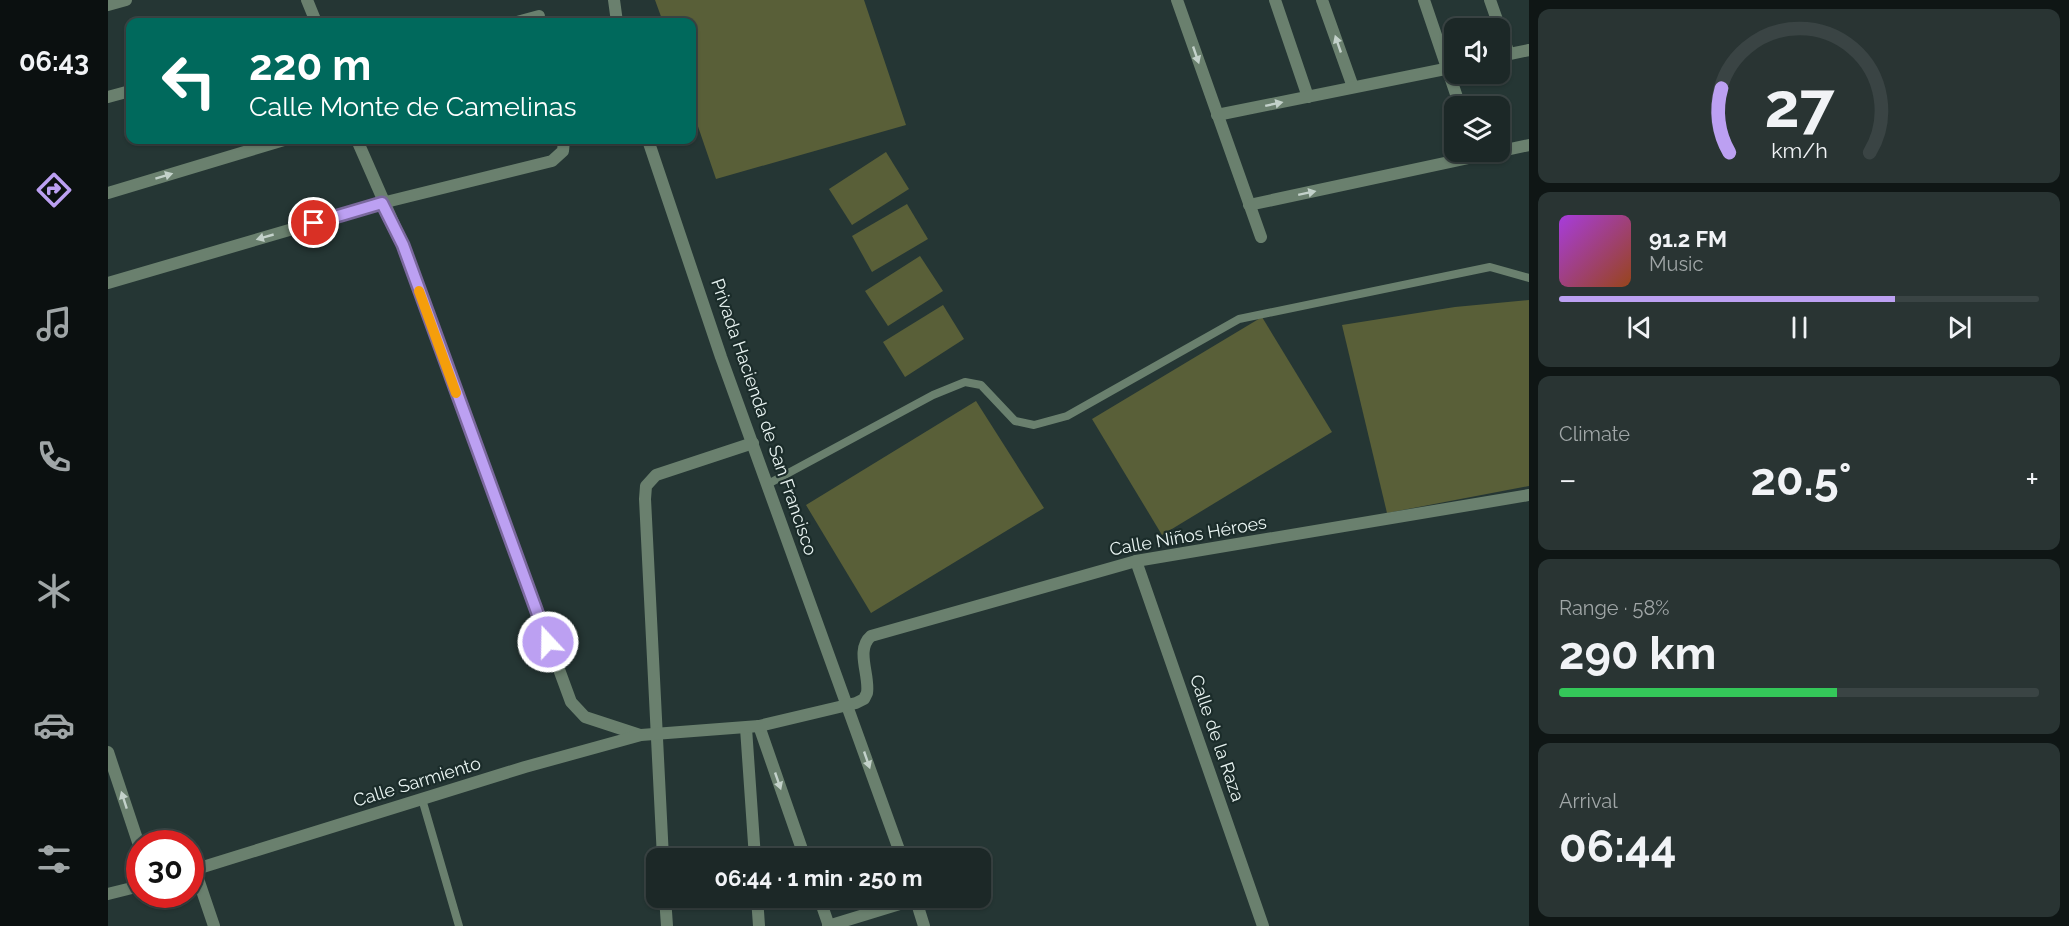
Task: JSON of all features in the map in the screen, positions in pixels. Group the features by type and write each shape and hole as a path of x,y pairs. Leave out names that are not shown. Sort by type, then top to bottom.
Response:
{"street":[{"path":"108,5 126,0"},
{"path":"307,0 314,18"},
{"path":"614,0 616,18"},
{"path":"1177,0 1261,237"},
{"path":"1275,0 1308,97"},
{"path":"1322,0 1353,87"},
{"path":"1424,0 1444,50"},
{"path":"1490,0 1495,18"},
{"path":"532,18 539,16"},
{"path":"1510,54 1529,50"},
{"path":"1217,116 1444,69"},
{"path":"108,98 126,92"},
{"path":"108,193 271,144"},
{"path":"359,144 382,203 403,245 571,702 585,717 641,735"},
{"path":"108,283 382,203 552,161 563,151 564,144"},
{"name":"Privada Hacienda de San Francisco","path":"649,144 753,444 898,848"},
{"path":"1510,148 1529,145"},
{"path":"1249,206 1444,161"},
{"path":"662,848 655,735 646,486 656,476 753,444"},
{"name":"Calle Niños Héroes","path":"848,705 864,699 867,693 863,652 871,636 1136,561 1529,495"},
{"name":"Calle de la Raza","path":"1136,561 1263,926"},
{"name":"Calle Sarmiento","path":"204,867 422,799 641,735 753,727 848,705"},
{"path":"753,727 755,848"},
{"path":"753,727 801,848"},
{"path":"108,752 134,830"},
{"path":"108,894 126,890"},
{"path":"204,899 214,926"},
{"path":"666,908 667,926"},
{"path":"758,908 759,926"},
{"path":"822,908 828,926 885,908"},
{"path":"919,908 924,926"}],"lane":[{"path":"768,484 933,395 964,382 981,385 1015,421 1034,424 1067,416 1239,319 1490,267 1529,278"},
{"path":"422,799 459,926"}],"green space":[{"path":"655,0 864,0 906,125 716,179 696,121 696,18 662,18"},
{"path":"886,152 909,189 852,225 829,189"},
{"path":"907,204 928,239 872,272 852,236"},
{"path":"920,256 943,291 888,326 865,291"},
{"path":"1529,300 1529,486 1387,513 1342,325 1455,307"},
{"path":"943,305 964,339 905,377 883,342"},
{"path":"1262,317 1332,432 1162,535 1092,419"},
{"path":"976,401 1044,508 871,613 806,505"}],"slow traffic":[{"path":"419,291 456,393"}],"route":[{"path":"314,223 382,203 403,245 548,642"}]}
